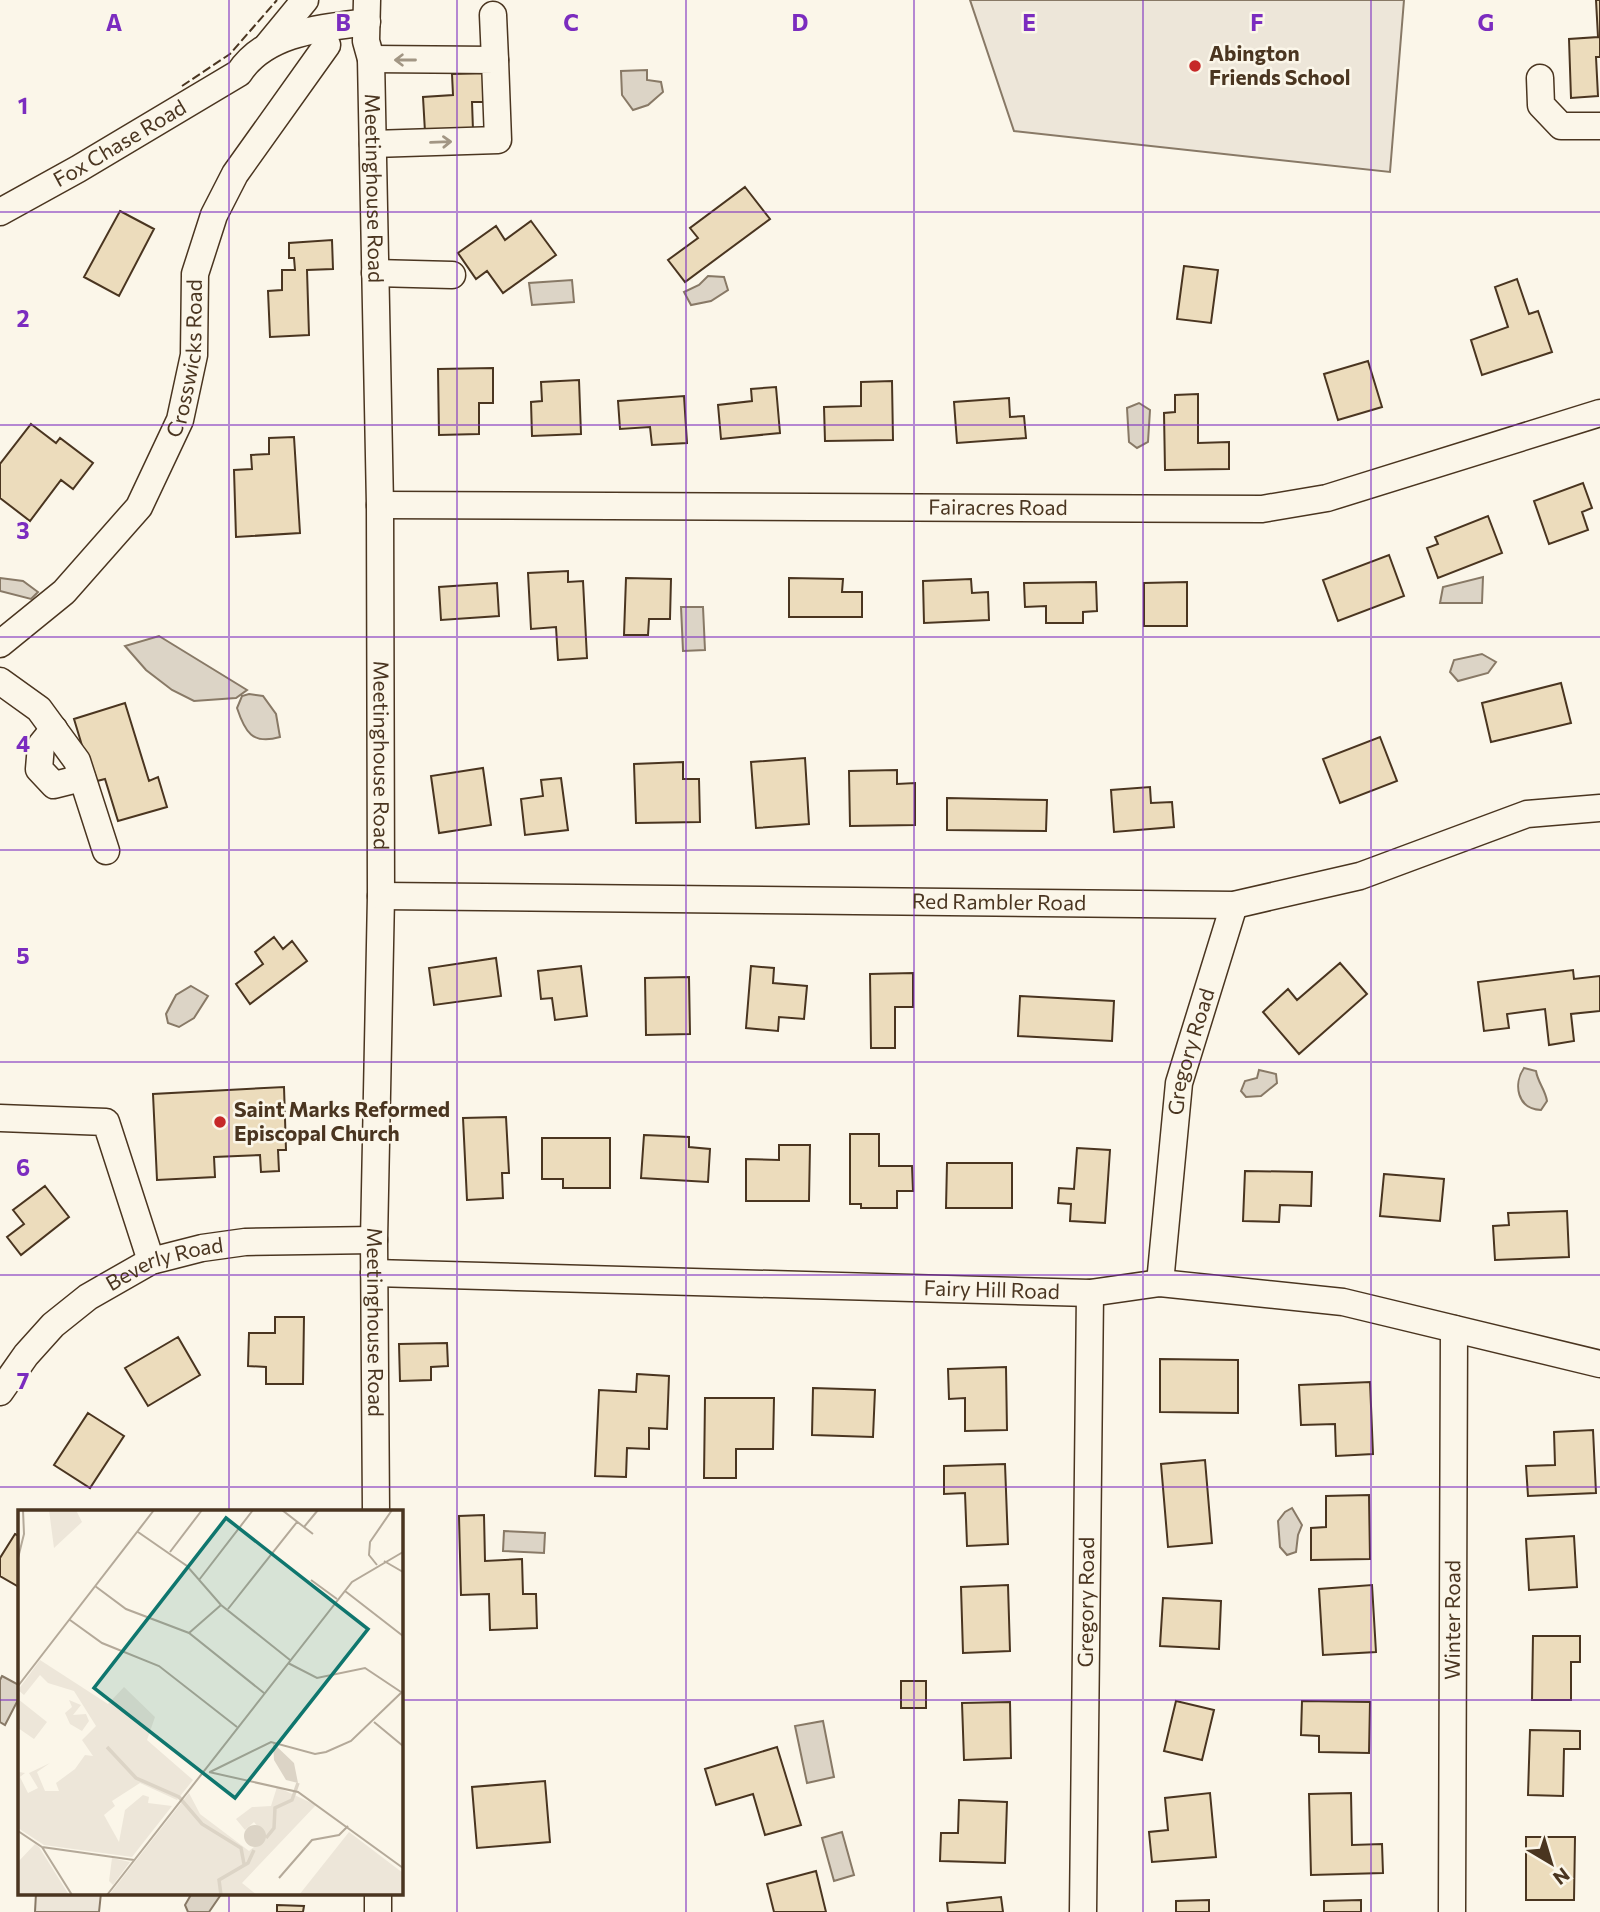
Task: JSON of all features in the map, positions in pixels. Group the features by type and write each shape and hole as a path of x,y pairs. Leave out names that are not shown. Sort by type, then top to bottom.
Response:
{"street":[{"name":"Fox Chase Road","path":"264,48 304,0"},
{"path":"373,144 498,141 493,15"},
{"name":"Fox Chase Road","path":"0,212 135,136 239,73 249,58 264,48 296,34 368,30"},
{"name":"Fox Chase Road","path":"239,73 260,73 290,55 368,30"},
{"path":"368,30 495,60"},
{"name":"Meetinghouse Road","path":"368,30 373,144 380,505 381,896 374,1240 376,1510"},
{"name":"Crosswicks Road","path":"0,644 64,592 139,507 180,420 194,355 195,274 214,215 235,174 327,45"},
{"path":"1539,78 1541,105 1561,126 1600,126"},
{"path":"375,273 452,275"},
{"name":"Fairacres Road","path":"380,505 1262,509 1327,498 1600,413"},
{"path":"0,681 39,709 77,761 106,851"},
{"path":"54,729 41,745 39,769 54,785 82,778"},
{"name":"Red Rambler Road","path":"381,896 1234,905 1360,876 1527,814 1600,808"},
{"name":"Gregory Road","path":"1160,1283 1179,1083 1234,905"},
{"path":"0,1118 106,1122 152,1261"},
{"name":"Beverly Road","path":"0,1392 26,1355 53,1325 88,1297 152,1261 202,1248 245,1242 374,1240"},
{"name":"Fairy Hill Road","path":"374,1273 1090,1293 1160,1283 1343,1302 1600,1364"},
{"name":"Gregory Road","path":"1083,1912 1090,1293"},
{"name":"Winter Road","path":"1452,1912 1454,1329"}],"shaded area":[{"name":"Abington Friends School","path":"970,0 1404,0 1390,172 1014,131"},
{"path":"647,70 647,80 661,82 663,92 648,105 633,110 622,95 621,71"},
{"path":"708,276 724,277 728,290 711,301 691,305 684,292 699,285"},
{"path":"572,280 574,302 532,305 529,283"},
{"path":"1139,403 1150,410 1148,442 1137,448 1129,442 1127,408"},
{"path":"1483,577 1482,603 1440,603 1443,587"},
{"path":"0,578 23,581 38,592 31,599 0,591"},
{"path":"681,607 703,607 705,650 683,651"},
{"path":"159,636 247,690 236,698 194,701 172,690 146,670 125,646"},
{"path":"1482,654 1496,662 1488,673 1458,681 1450,672 1454,660"},
{"path":"242,696 263,696 276,714 280,737 256,738 247,730 237,708"},
{"path":"191,986 208,996 194,1018 179,1027 168,1023 166,1014 176,995"},
{"path":"1524,1068 1536,1071 1545,1093 1547,1101 1541,1110 1527,1105 1519,1095 1519,1081"},
{"path":"1259,1070 1276,1074 1277,1083 1261,1096 1246,1097 1241,1091 1245,1081 1257,1078"},
{"path":"1292,1508 1302,1525 1296,1552 1287,1555 1280,1547 1278,1521"},
{"path":"504,1531 545,1533 544,1553 503,1551"},
{"path":"2,1676 18,1684 18,1700 5,1725 0,1722"},
{"path":"823,1721 834,1777 807,1783 795,1726"},
{"path":"842,1832 854,1875 834,1881 822,1838"},
{"path":"36,1895 101,1895 99,1912 35,1912"},
{"path":"191,1895 221,1895 209,1912 188,1912 185,1905"}],"building":[{"path":"1596,0 1600,0 1600,57 1596,57 1598,96 1571,98 1569,39 1598,37"},
{"path":"484,73 485,102 472,102 473,130 425,132 423,97 453,95 452,74"},
{"path":"745,187 770,219 685,282 668,260 698,238 690,228"},
{"path":"120,211 154,229 119,296 84,277"},
{"path":"531,221 556,255 503,293 487,271 476,279 458,253 496,226 505,240"},
{"path":"332,240 333,269 307,270 309,335 270,337 268,291 282,290 282,270 295,270 294,258 289,258 289,243"},
{"path":"1184,266 1218,270 1211,323 1177,319"},
{"path":"1517,279 1529,314 1538,311 1552,352 1482,375 1471,340 1508,327 1495,287"},
{"path":"1368,361 1382,407 1338,420 1324,374"},
{"path":"493,368 493,403 479,403 479,434 439,435 438,369"},
{"path":"579,380 581,434 532,436 531,402 542,401 541,382"},
{"path":"892,381 893,440 825,441 824,407 861,406 861,382"},
{"path":"776,387 780,433 721,439 718,405 752,401 751,389"},
{"path":"1198,394 1198,443 1229,442 1229,469 1165,470 1164,413 1175,412 1175,395"},
{"path":"684,396 687,443 652,445 650,427 620,429 618,401"},
{"path":"1009,398 1010,417 1024,416 1026,438 957,443 954,402"},
{"path":"31,424 56,443 60,438 93,463 73,489 61,480 30,521 0,498 0,464"},
{"path":"294,437 300,533 236,537 234,470 252,469 251,455 269,454 269,438"},
{"path":"1583,483 1592,508 1582,512 1588,530 1549,544 1534,501"},
{"path":"1488,516 1502,553 1438,578 1427,548 1438,544 1435,537"},
{"path":"1389,555 1404,596 1338,621 1323,580"},
{"path":"568,571 568,582 583,581 587,658 558,660 556,627 531,629 528,573"},
{"path":"626,578 671,579 670,619 649,619 648,635 624,635"},
{"path":"789,578 843,579 842,592 862,592 862,617 789,617"},
{"path":"971,579 972,593 988,592 989,620 924,623 923,581"},
{"path":"1096,582 1097,611 1083,612 1083,623 1046,623 1046,606 1025,607 1024,583"},
{"path":"1187,582 1187,626 1144,626 1144,583"},
{"path":"497,583 499,616 441,620 439,587"},
{"path":"1561,683 1571,723 1491,742 1482,703"},
{"path":"125,703 149,781 158,777 167,807 118,821 105,779 93,782 74,719"},
{"path":"1380,737 1397,781 1340,803 1323,759"},
{"path":"805,758 809,824 756,828 751,762"},
{"path":"683,762 683,779 699,779 700,822 636,823 634,764"},
{"path":"483,768 491,825 439,833 431,776"},
{"path":"897,770 897,784 915,783 915,825 850,826 849,771"},
{"path":"561,778 568,830 525,835 521,799 543,796 541,780"},
{"path":"1150,787 1151,803 1172,802 1174,827 1114,832 1111,790"},
{"path":"947,798 1047,800 1046,831 947,830"},
{"path":"274,937 283,949 292,941 307,961 250,1004 236,984 263,964 255,952"},
{"path":"496,958 501,996 434,1005 429,968"},
{"path":"1340,963 1367,994 1299,1054 1263,1012 1288,989 1297,1000"},
{"path":"581,966 587,1016 555,1020 552,998 541,999 538,971"},
{"path":"751,966 774,968 773,983 807,986 804,1019 779,1017 778,1031 746,1028"},
{"path":"1573,970 1574,979 1600,976 1600,1011 1571,1014 1574,1041 1549,1045 1545,1009 1507,1014 1509,1028 1484,1031 1478,982"},
{"path":"913,973 913,1007 895,1007 895,1048 871,1048 870,974"},
{"path":"689,977 690,1034 646,1035 645,978"},
{"path":"1020,996 1114,1001 1112,1041 1018,1036"},
{"name":"Saint Marks Reformed Episcopal Church","path":"284,1087 286,1150 278,1150 279,1171 261,1172 260,1155 214,1157 215,1177 157,1180 153,1094"},
{"path":"506,1117 509,1173 502,1173 503,1198 467,1200 463,1118"},
{"path":"850,1134 879,1134 879,1166 912,1166 913,1191 897,1191 897,1208 861,1208 861,1204 850,1204"},
{"path":"644,1135 689,1137 689,1147 710,1149 708,1182 641,1178"},
{"path":"542,1138 610,1138 610,1188 563,1188 563,1179 542,1179"},
{"path":"779,1145 810,1145 809,1201 746,1201 746,1159 779,1160"},
{"path":"1077,1148 1110,1150 1105,1223 1070,1221 1071,1204 1058,1203 1059,1188 1074,1189"},
{"path":"947,1163 1012,1163 1012,1208 946,1208"},
{"path":"1245,1171 1312,1172 1311,1206 1280,1205 1279,1222 1243,1221"},
{"path":"1384,1174 1444,1179 1440,1221 1380,1216"},
{"path":"45,1186 69,1217 21,1255 7,1237 24,1224 13,1210"},
{"path":"1567,1211 1569,1257 1495,1260 1493,1226 1509,1225 1508,1213"},
{"path":"275,1317 304,1317 303,1384 266,1384 266,1367 248,1366 249,1333 275,1333"},
{"path":"178,1337 200,1375 148,1406 125,1368"},
{"path":"447,1343 448,1366 431,1367 431,1380 400,1381 399,1344"},
{"path":"1160,1359 1238,1360 1238,1413 1160,1412"},
{"path":"1006,1367 1007,1430 965,1431 965,1398 949,1399 948,1369"},
{"path":"637,1374 669,1376 667,1429 649,1428 649,1449 627,1448 626,1477 595,1476 599,1390 636,1392"},
{"path":"1370,1382 1373,1454 1336,1456 1335,1424 1301,1425 1299,1385"},
{"path":"813,1388 875,1390 873,1437 812,1435"},
{"path":"705,1398 774,1398 773,1449 736,1449 736,1478 704,1478"},
{"path":"88,1413 124,1436 90,1488 54,1465"},
{"path":"1593,1430 1596,1493 1528,1496 1526,1466 1555,1465 1554,1432"},
{"path":"1205,1460 1212,1543 1168,1547 1161,1464"},
{"path":"1005,1464 1008,1544 967,1546 965,1493 944,1494 944,1466"},
{"path":"1369,1495 1370,1559 1311,1560 1311,1528 1326,1527 1326,1496"},
{"path":"484,1515 485,1561 522,1559 523,1594 536,1594 537,1628 490,1630 489,1594 461,1595 459,1516"},
{"path":"15,1534 18,1536 18,1586 0,1576 0,1558"},
{"path":"1574,1536 1577,1587 1529,1590 1526,1539"},
{"path":"1008,1585 1010,1651 963,1653 961,1587"},
{"path":"1372,1585 1376,1652 1323,1655 1319,1589"},
{"path":"1163,1598 1221,1601 1219,1649 1160,1646"},
{"path":"1533,1636 1580,1636 1580,1662 1571,1662 1571,1700 1532,1700"},
{"path":"901,1681 926,1681 926,1708 901,1708"},
{"path":"1176,1701 1214,1710 1202,1760 1164,1751"},
{"path":"1302,1701 1370,1702 1369,1753 1319,1752 1319,1736 1301,1735"},
{"path":"1010,1702 1011,1758 964,1760 962,1703"},
{"path":"1530,1730 1580,1731 1580,1749 1564,1749 1563,1796 1528,1795"},
{"path":"777,1747 801,1825 765,1835 753,1794 716,1805 705,1769"},
{"path":"545,1781 550,1842 477,1848 472,1787"},
{"path":"1210,1793 1216,1857 1152,1862 1149,1832 1168,1830 1165,1798"},
{"path":"1351,1793 1352,1845 1382,1844 1383,1873 1311,1875 1309,1794"},
{"path":"959,1800 1007,1802 1005,1863 940,1861 941,1833 958,1833"},
{"path":"1526,1837 1575,1837 1574,1900 1526,1900"},
{"path":"816,1871 826,1912 774,1912 767,1884"},
{"path":"1001,1897 1003,1912 948,1912 947,1903"},
{"path":"1209,1900 1209,1912 1176,1912 1176,1901"},
{"path":"1361,1900 1361,1912 1324,1912 1324,1901"},
{"path":"277,1905 304,1906 303,1912 277,1912"}],"fence":[{"path":"182,86 230,54 277,0"}],"place":[{"name":"Abington Friends School","path":"1195,66"},
{"name":"Saint Marks Reformed Episcopal Church","path":"220,1122"}]}
